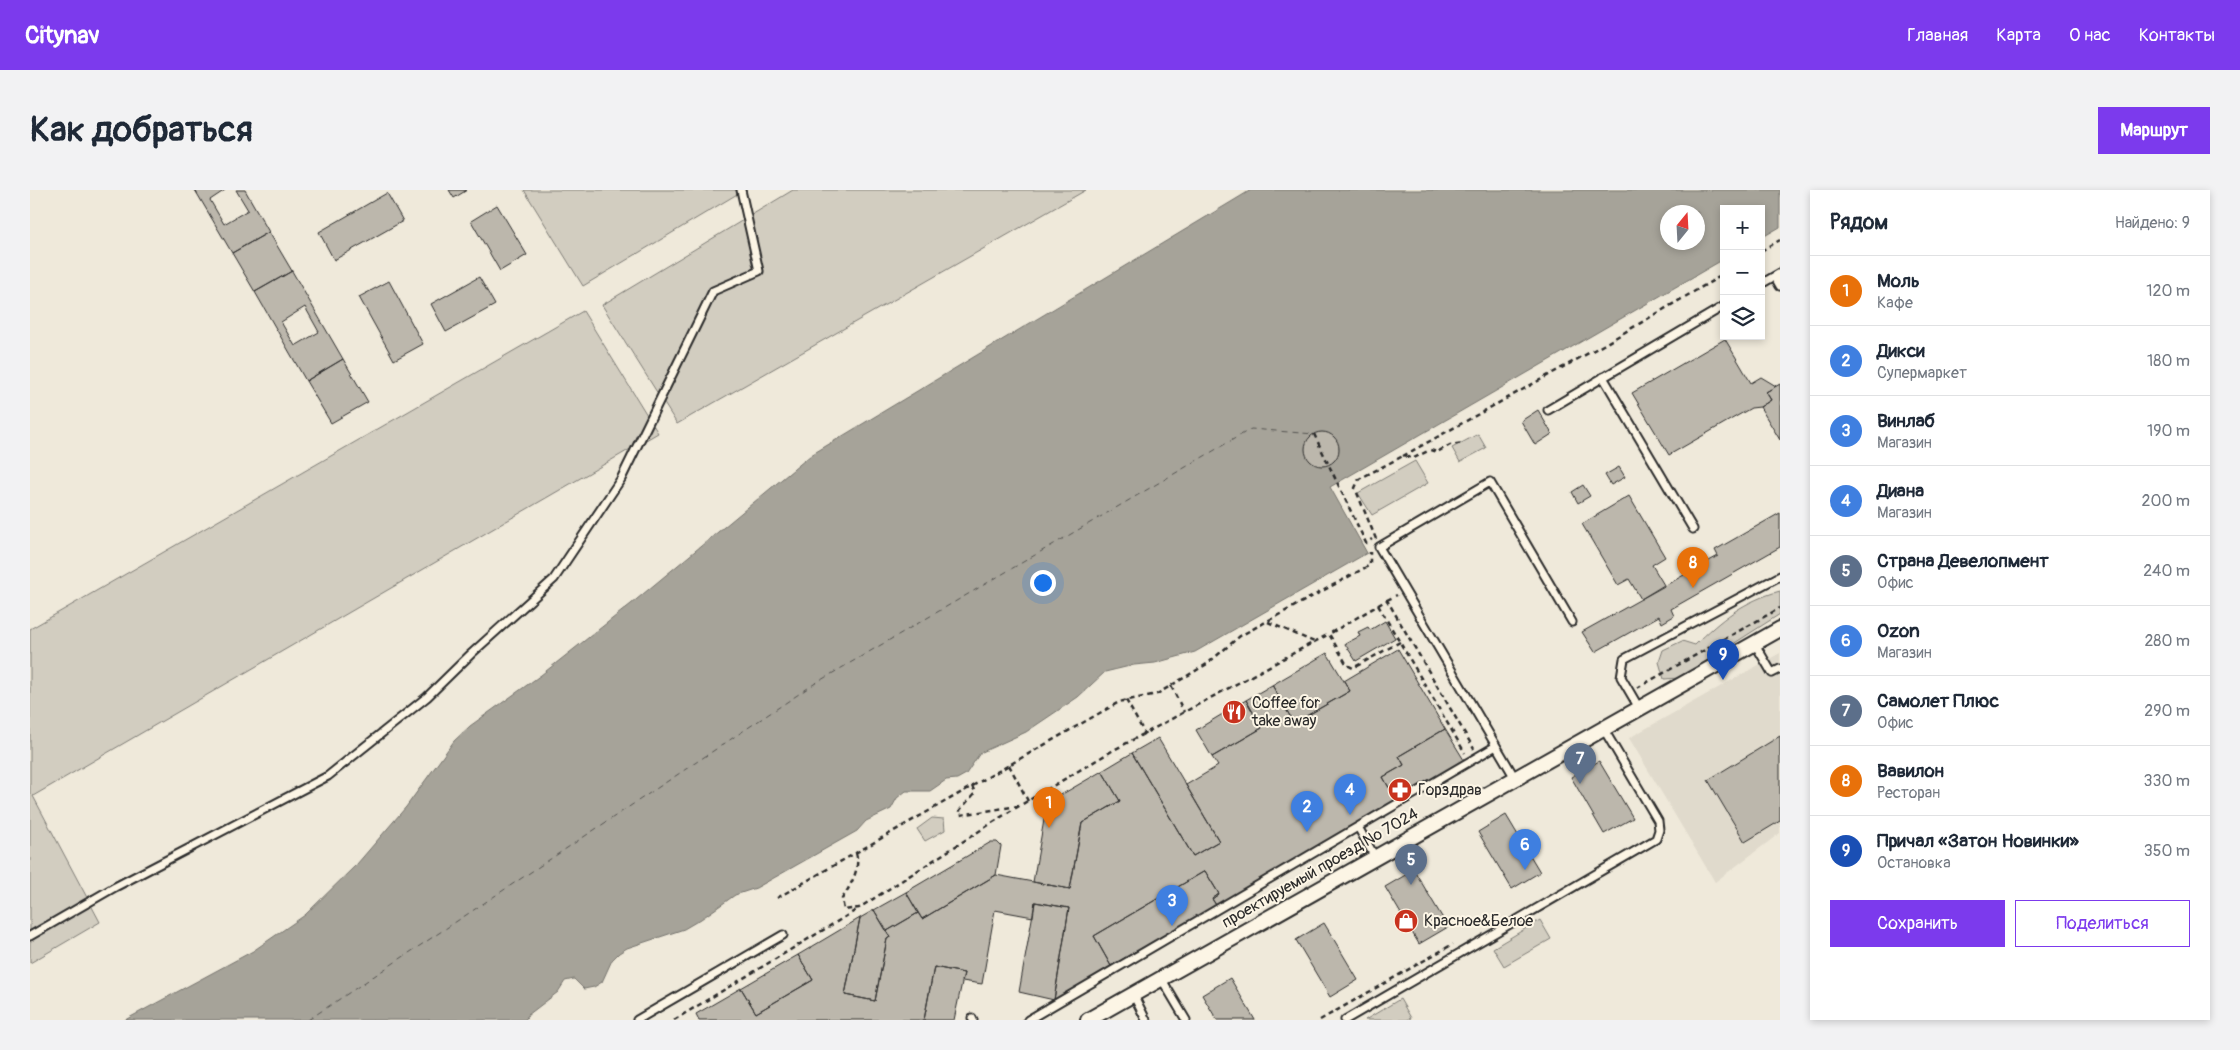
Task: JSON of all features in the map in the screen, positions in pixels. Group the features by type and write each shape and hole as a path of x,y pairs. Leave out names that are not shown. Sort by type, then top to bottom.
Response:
{"street":[{"name":"проектируемый проезд № 7024","path":"1088,1020 1780,629"}],"lane":[{"path":"30,936 115,887 328,776 428,697 471,654 554,579 621,479 713,291 758,271 741,190"},
{"path":"1765,282 1777,275 1780,286"},
{"path":"1548,410 1720,308"},
{"path":"1603,377 1693,529"},
{"path":"1515,778 1379,547 1490,482 1572,622"},
{"path":"1639,708 1621,677 1624,659 1780,576"},
{"path":"1755,644 1772,673 1780,668"},
{"path":"1345,1020 1656,839 1659,830 1658,821 1603,728"},
{"path":"1028,1020 1496,746"},
{"path":"1358,827 1375,857"},
{"path":"637,1020 783,934"},
{"path":"1161,978 1186,1020"},
{"path":"1133,994 1146,1020"}],"path":[{"path":"1764,250 1780,240"},
{"path":"1379,547 1355,488 1359,479 1603,345 1720,276"},
{"path":"777,898 1119,702 1157,694 1207,664 1240,636 1370,565 1367,543 1314,434"},
{"path":"1403,456 1414,458 1430,450 1437,452 1450,445 1464,443"},
{"path":"674,1020 859,908 1028,801 1387,600 1479,757"},
{"path":"1378,606 1470,762"},
{"path":"1630,692 1780,608"},
{"path":"1267,621 1314,642"},
{"path":"1329,634 1347,665 1353,668 1400,642"},
{"path":"1171,686 1184,712"},
{"path":"1126,700 1145,734"},
{"path":"1009,765 1028,801"},
{"path":"972,786 975,793 960,810 960,815 1020,806"},
{"path":"856,852 858,859 853,881 842,899 844,910 859,908"},
{"path":"1320,1020 1461,939"}],"shaded area":[{"path":"524,190 744,190 583,286"},
{"path":"793,190 1086,190 677,424 602,305"},
{"path":"1251,190 1780,190 1780,227 1765,236 1765,205 1720,205 1720,261 1330,487 1367,553 1195,652 1155,663 1134,665 1105,672 1078,697 1026,732 980,753 966,774 957,779 946,780 930,791 906,791 897,798 891,809 866,821 857,831 756,888 735,895 684,929 627,948 612,960 602,982 594,987 584,989 574,979 565,981 558,992 528,1015 525,1020 125,1020 253,951 305,915 357,864 406,807 454,741 470,726 541,675 631,604 811,455"},
{"path":"583,311 658,433 33,796 100,922 30,963 30,629"},
{"path":"1478,434 1486,448 1460,462 1452,448"},
{"path":"1415,461 1428,483 1372,515 1358,493"},
{"path":"1780,591 1780,614 1680,678 1664,679 1659,662 1663,650 1682,641 1695,645 1734,612 1755,600"},
{"path":"1780,653 1780,833 1715,882 1629,738"},
{"path":"932,818 944,819 945,830 925,841 917,829"},
{"path":"1540,920 1551,939 1504,966 1493,948"},
{"path":"1400,999 1411,1018 1407,1020 1365,1020"}],"building":[{"path":"195,190 225,190 210,200 224,224 248,210 236,190 245,190 269,232 232,253"},
{"path":"449,190 467,190 454,198"},
{"path":"387,193 403,221 334,260 319,232"},
{"path":"497,205 527,255 500,271 471,221"},
{"path":"269,232 292,271 255,292 232,253"},
{"path":"292,271 343,359 306,381 255,292","holes":["305,307 319,332 295,346 281,322"]},
{"path":"479,277 495,305 446,332 431,304"},
{"path":"389,281 423,344 394,360 359,297"},
{"path":"1723,340 1726,340 1751,383 1761,377 1776,386 1766,392 1771,400 1760,407 1751,408 1669,455 1632,393"},
{"path":"343,359 368,402 331,423 306,381"},
{"path":"1780,384 1780,440 1760,407 1771,400 1766,392"},
{"path":"1538,410 1552,434 1535,445 1521,421"},
{"path":"1322,432 1329,433 1334,437 1338,442 1338,456 1334,461 1329,465 1322,466 1315,465 1310,461 1306,456 1305,449 1306,442 1310,437 1315,433"},
{"path":"1619,467 1625,477 1611,485 1605,475"},
{"path":"1583,485 1590,496 1578,503 1572,492"},
{"path":"1629,496 1665,557 1652,565 1664,585 1641,599 1629,579 1618,585 1582,524"},
{"path":"1780,513 1780,547 1671,609 1674,616 1662,623 1659,616 1595,652 1582,632 1718,556 1715,550"},
{"path":"1385,621 1395,638 1356,661 1345,644 1360,636 1358,632 1368,627 1370,630"},
{"path":"1398,649 1445,729 1399,756 1404,765 1383,777 1396,800 1216,905 1212,899 1219,894 1205,871 1094,936 1111,966 1054,1000 1069,908 1035,902 1033,917 995,910 982,984 962,981 964,973 934,967 924,1020 699,1020 696,1014 741,988 756,1013 813,980 798,955 860,918 845,995 875,1001 887,939 890,937 887,931 918,913 922,919 996,875 1070,889 1082,823 1120,801 1102,771 1132,753 1193,856 1219,841 1186,785 1218,766 1212,757 1262,728 1246,700 1272,685 1294,723 1350,691 1344,681"},
{"path":"1327,653 1350,691 1294,723 1272,685"},
{"path":"1246,700 1262,728 1212,757 1196,730"},
{"path":"1445,729 1464,760 1396,800 1383,777 1404,765 1399,756"},
{"path":"1780,736 1780,821 1745,842 1708,780"},
{"path":"1158,738 1219,841 1193,856 1132,753"},
{"path":"1599,761 1633,818 1604,834 1571,777"},
{"path":"1102,771 1120,801 1082,823 1070,889 1033,882 1047,803"},
{"path":"1506,815 1540,872 1512,889 1478,832"},
{"path":"991,842 997,842 1001,846 996,875 922,919 906,892"},
{"path":"1414,870 1448,927 1419,944 1385,887"},
{"path":"1205,871 1219,894 1212,899 1216,905 1111,966 1094,936"},
{"path":"906,892 918,913 887,931 874,910"},
{"path":"1035,902 1069,908 1054,1000 1019,992"},
{"path":"874,910 890,937 887,939 875,1001 845,995 860,918"},
{"path":"1324,923 1358,980 1330,997 1296,940"},
{"path":"798,955 813,980 756,1013 741,988"},
{"path":"934,967 964,973 954,1020 924,1020"},
{"path":"1230,978 1255,1020 1217,1020 1202,995"}],"ferry route":[{"path":"308,1020 814,684 1251,429 1314,434"}],"place":[{"name":"Вавилон","path":"1693,588"},
{"name":"Причал «Затон Новинки»","path":"1723,680"},
{"name":"Coffee for take away","path":"1234,712"},
{"name":"Самолет Плюс","path":"1580,784"},
{"name":"Горздрав","path":"1400,790"},
{"name":"Диана","path":"1350,815"},
{"name":"Моль","path":"1049,828"},
{"name":"Дикси","path":"1307,832"},
{"name":"Ozon","path":"1525,870"},
{"name":"Страна Девелопмент","path":"1411,885"},
{"name":"Красное&Белое","path":"1406,921"},
{"name":"Винлаб","path":"1172,926"}]}
